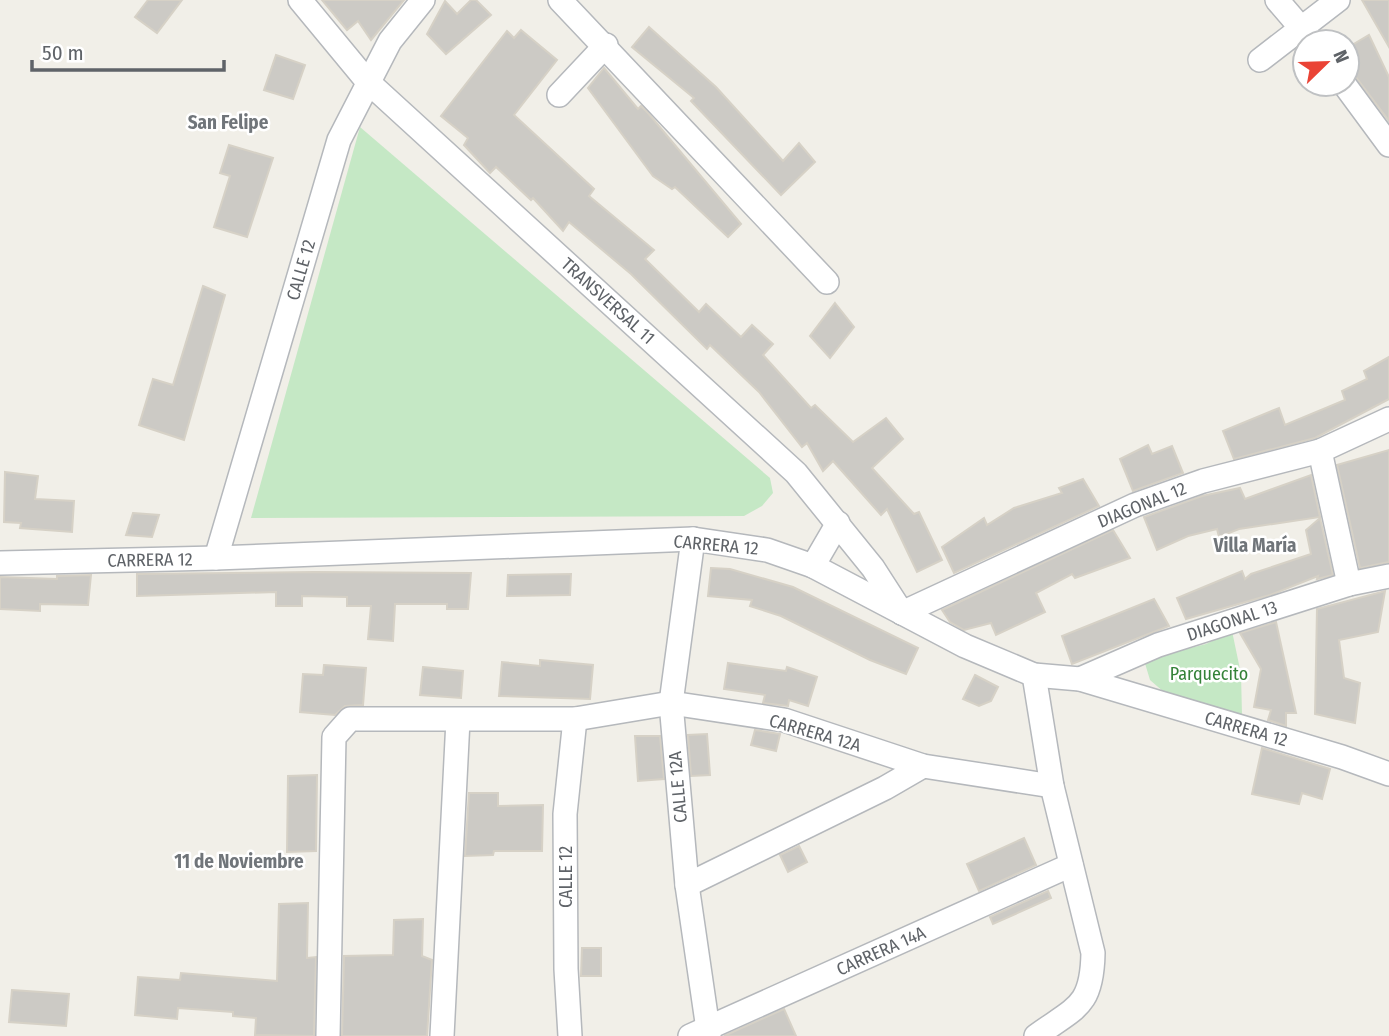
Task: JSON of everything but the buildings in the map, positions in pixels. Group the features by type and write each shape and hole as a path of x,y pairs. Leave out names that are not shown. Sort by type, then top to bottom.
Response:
{"street":[{"name":"TRANSVERSAL 11","path":"300,0 368,81 796,473 873,568 902,613"},
{"name":"CALLE 12","path":"216,558 339,139 390,41 423,0"},
{"path":"560,0 606,45 827,282"},
{"path":"1277,0 1302,28"},
{"path":"1314,28 1338,0"},
{"path":"1260,60 1291,44"},
{"path":"559,95 606,45"},
{"path":"1355,98 1387,138"},
{"name":"DIAGONAL 12","path":"902,613 1135,505 1203,481 1320,451 1389,419"},
{"path":"1320,451 1349,584"},
{"path":"813,565 838,523"},
{"name":"CARRERA 12","path":"0,563 216,558 693,539 767,550 813,565 965,646 1034,675 1080,679 1389,774"},
{"name":"CALLE 12A","path":"693,539 670,704 702,1034"},
{"name":"DIAGONAL 13","path":"1080,679 1158,645 1349,584 1389,576"},
{"path":"1034,675 1052,786 1093,953 1092,981 1084,1002 1036,1036"},
{"name":"CARRERA 12A","path":"328,1036 334,737 341,725 350,719 575,719 670,704 784,720 923,766 1052,786"},
{"name":"CALLE 12","path":"570,1036 566,969 565,814 575,719"},
{"path":"442,1036 458,720"},
{"path":"687,884 885,788 923,766"},
{"name":"CARRERA 14A","path":"702,1034 1071,865"}],"green space":[{"path":"360,127 770,478 773,493 762,506 744,516 251,518"},
{"name":"Parquecito","path":"1232,631 1241,674 1242,715 1165,693 1150,680 1144,660 1206,644"}],"district":[{"name":"San Felipe","path":"228,122"},
{"name":"Villa María","path":"1255,545"},
{"name":"11 de Noviembre","path":"239,861"}]}
